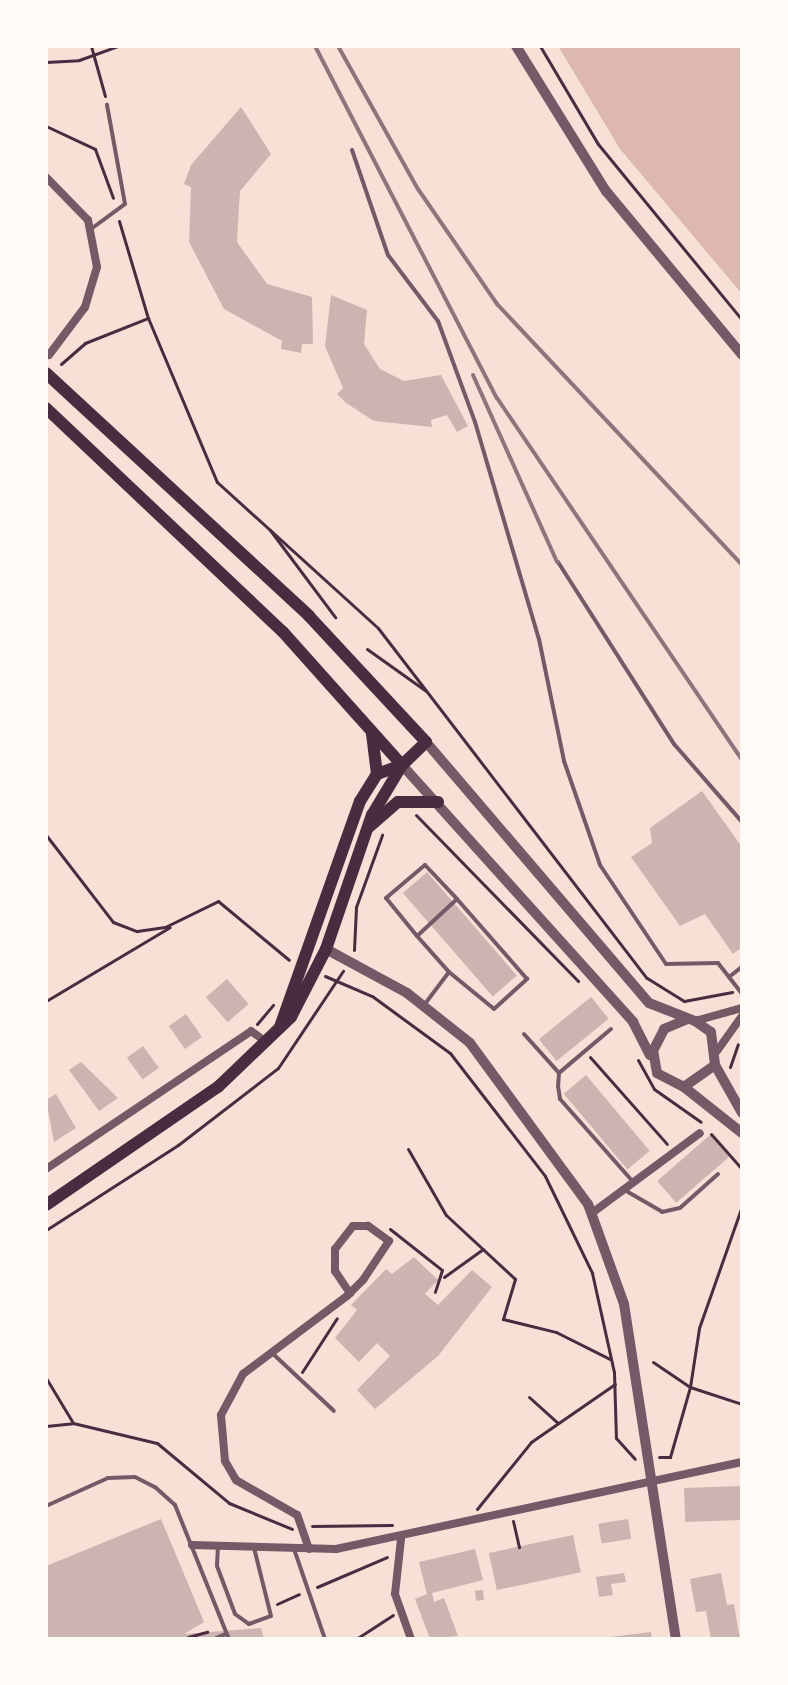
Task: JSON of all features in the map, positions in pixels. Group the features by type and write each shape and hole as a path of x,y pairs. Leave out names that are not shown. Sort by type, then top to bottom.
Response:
{"main road":[{"path":"46,1205 218,1087 267,1043 303,1000 326,949 369,827 402,765 426,742 309,616 49,374"},
{"path":"46,408 166,516 402,765"},
{"path":"280,1027 348,826 377,774 370,729"},
{"path":"377,774 402,765"},
{"path":"369,827 398,802 438,802"},
{"path":"310,943 326,949"}],"street":[{"path":"516,46 606,191 742,355"},
{"path":"46,177 65,189 91,229 93,290 49,355"},
{"path":"426,742 649,1003 711,1032 717,1051 715,1065 742,1113"},
{"path":"402,765 633,1022 662,1078 684,1087 742,1133"},
{"path":"326,949 424,1005 513,1093 592,1213 619,1281 676,1639"},
{"path":"652,1060 664,1029 742,1008"},
{"path":"717,1051 742,1016"},
{"path":"46,1169 251,1031 267,1043"},
{"path":"684,1087 715,1065"},
{"path":"592,1213 632,1188 700,1133"},
{"path":"309,1549 297,1515 236,1480 219,1439 234,1385 271,1352 350,1293 389,1241 377,1229 353,1226 339,1239 335,1271 350,1293"},
{"path":"192,1545 309,1549 401,1539 742,1462"},
{"path":"401,1539 398,1552 400,1611 411,1639"}],"lane":[{"path":"91,229 117,212 126,187 107,105"},
{"path":"352,150 388,255 438,321 475,422 539,639 568,774 600,865 666,964 718,963 742,994"},
{"path":"558,562 674,744 742,822"},
{"path":"425,865 457,899 527,979 494,1009 449,972 386,898 425,865"},
{"path":"417,936 457,899"},
{"path":"729,977 742,967"},
{"path":"424,1005 449,972"},
{"path":"559,1073 611,1029"},
{"path":"524,1034 559,1073 560,1099 632,1188 662,1212 680,1208 718,1174"},
{"path":"271,1352 334,1411"},
{"path":"46,1506 108,1478 135,1477 175,1505 228,1636 214,1639"},
{"path":"218,1546 217,1566 235,1614 249,1624 271,1616 254,1548"},
{"path":"294,1549 325,1639"}],"path":[{"path":"91,46 107,105"},
{"path":"46,62 95,57 118,46"},
{"path":"540,46 598,144 742,320"},
{"path":"46,126 95,149 148,318 212,474 378,628 647,978 684,1001 729,994"},
{"path":"61,364 85,343 148,318"},
{"path":"266,524 335,617"},
{"path":"367,649 429,693"},
{"path":"405,814 424,819 517,925 586,988"},
{"path":"357,944 356,907 389,826"},
{"path":"46,835 113,922 137,931 173,924"},
{"path":"46,1001 173,924 218,901 292,962 286,975"},
{"path":"46,1230 178,1145 278,1068 339,980 450,1053 517,1133 592,1273 615,1384 616,1438 636,1459"},
{"path":"251,1031 276,1000"},
{"path":"732,1081 742,1036"},
{"path":"632,1048 649,1084 686,1107 742,1169"},
{"path":"585,1051 675,1154"},
{"path":"408,1149 446,1215 515,1279 503,1319 556,1332 610,1359"},
{"path":"648,1457 670,1457 690,1387 699,1328 742,1206"},
{"path":"377,1229 398,1229 443,1277"},
{"path":"435,1292 443,1277 483,1249"},
{"path":"298,1376 350,1293"},
{"path":"653,1362 690,1387 742,1404"},
{"path":"46,1378 73,1423 46,1426"},
{"path":"475,1511 531,1442 615,1384"},
{"path":"529,1397 558,1423"},
{"path":"514,1527 519,1547"},
{"path":"282,1600 398,1552"},
{"path":"356,1639 400,1611"}],"shaded area":[{"path":"558,46 742,46 742,294 620,149"}],"building":[{"path":"241,107 271,154 240,191 237,242 267,284 312,297 313,344 302,344 301,353 281,349 282,341 224,309 189,242 191,187 184,184 191,165"},
{"path":"331,295 367,310 364,344 380,369 404,381 441,375 468,426 457,432 447,415 431,420 432,427 374,421 346,403 337,394 343,388 325,346"},
{"path":"702,791 742,847 742,947 733,954 705,914 680,926 631,857 652,843 650,828"},
{"path":"427,872 517,975 493,996 403,893"},
{"path":"227,979 249,1004 228,1022 206,997"},
{"path":"591,997 609,1019 557,1061 539,1039"},
{"path":"186,1014 202,1037 185,1049 169,1026"},
{"path":"143,1046 159,1068 143,1080 127,1058"},
{"path":"81,1062 118,1098 99,1111 69,1070"},
{"path":"586,1075 650,1151 627,1169 564,1094"},
{"path":"56,1094 76,1128 54,1142 46,1100"},
{"path":"710,1135 729,1157 676,1203 657,1181"},
{"path":"414,1257 438,1280 425,1294 438,1305 472,1270 492,1287 438,1356 375,1409 357,1390 390,1356 377,1343 359,1362 335,1338 357,1310 351,1305 386,1269 392,1274"},
{"path":"741,1486 742,1520 685,1522 684,1488"},
{"path":"161,1519 204,1622 184,1634 261,1628 264,1639 46,1639 46,1566"},
{"path":"628,1519 631,1539 601,1543 598,1524"},
{"path":"573,1535 581,1572 497,1590 489,1553"},
{"path":"475,1549 483,1580 432,1593 434,1602 444,1598 458,1636 430,1639 415,1599 427,1594 419,1562"},
{"path":"624,1573 626,1582 611,1584 613,1595 599,1597 596,1577"},
{"path":"721,1573 727,1605 734,1604 740,1639 711,1639 706,1611 696,1612 690,1579"},
{"path":"483,1590 484,1600 476,1601 475,1591"},
{"path":"651,1632 652,1639 610,1639 610,1637"}],"railway":[{"path":"315,46 497,398 742,760"},
{"path":"338,46 418,189 497,304 742,565"},
{"path":"473,375 557,562"}]}
